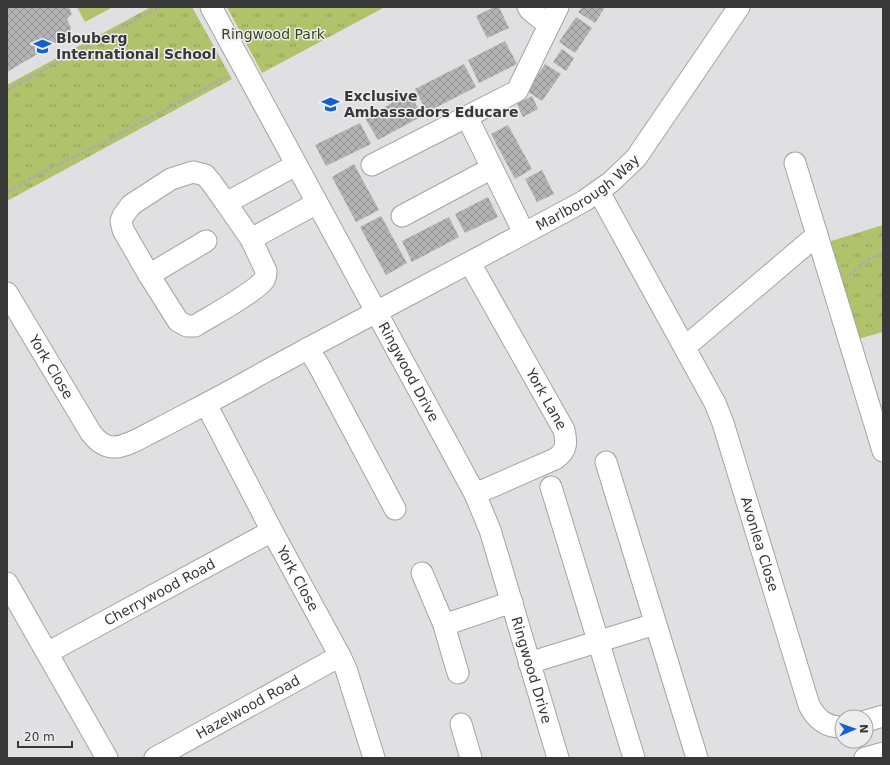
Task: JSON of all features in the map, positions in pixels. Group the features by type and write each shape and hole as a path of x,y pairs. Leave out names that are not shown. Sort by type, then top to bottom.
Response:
{"street":[{"name":"Ringwood Drive","path":"211,7 475,494 490,530 558,758"},
{"path":"372,165 517,91 554,16 530,10 528,7"},
{"name":"Marlborough Way","path":"376,311 470,263 584,201 599,192 617,177 636,158 733,9"},
{"path":"467,117 524,233"},
{"path":"795,163 883,451"},
{"path":"226,203 296,165"},
{"path":"402,216 492,168"},
{"path":"193,172 205,175 226,203 251,239 266,271 265,279 250,292 195,326 187,326 178,321 149,275 123,230 121,221 131,205 171,179 193,172"},
{"name":"Avonlea Close","path":"599,192 710,393 723,423 809,705 819,720 827,725 834,726"},
{"path":"251,239 317,203"},
{"path":"685,347 817,235"},
{"path":"149,275 206,241"},
{"name":"York Lane","path":"470,263 564,430 567,441 564,451 555,459 475,494"},
{"name":"York Close","path":"7,292 91,434 102,444 115,447 206,404 376,311"},
{"path":"308,348 396,509"},
{"name":"York Close","path":"206,404 272,531 340,656 346,669 374,758"},
{"path":"606,462 696,758"},
{"path":"551,487 634,758"},
{"name":"Cherrywood Road","path":"47,653 272,531"},
{"path":"422,572 444,625 458,673"},
{"path":"7,583 107,758"},
{"path":"444,625 512,602"},
{"path":"529,663 655,624"},
{"name":"Hazelwood Road","path":"155,758 340,656"},
{"path":"461,724 471,758"},
{"path":"865,758 883,753"}],"path":[{"path":"7,90 160,7"},
{"path":"7,192 48,169 101,144 231,74"},
{"path":"832,283 848,277 865,261 883,254"}],"green space":[{"path":"77,7 113,7 85,22"},
{"path":"151,7 192,7 232,79 7,201 7,85"},
{"name":"Ringwood Park","path":"227,7 385,7 262,73"},
{"path":"883,225 883,332 858,339 828,242"}],"building":[{"path":"10,7 69,7 72,14 67,19 71,28 68,36 7,72 7,9"},
{"path":"494,7 499,7 509,28 487,38 476,16"},
{"path":"582,7 605,7 595,23 578,12"},
{"path":"576,17 592,28 575,53 559,42"},
{"path":"505,41 517,64 479,83 468,60"},
{"path":"562,49 574,58 566,71 553,62"},
{"path":"464,64 476,87 427,112 415,89"},
{"path":"545,64 561,74 542,101 527,91"},
{"path":"410,93 422,116 378,140 365,118"},
{"path":"532,96 538,109 523,117 517,104"},
{"path":"360,123 371,144 326,166 315,145"},
{"path":"508,125 532,169 515,179 491,134"},
{"path":"354,164 379,210 356,222 332,177"},
{"path":"542,170 554,194 537,202 525,179"},
{"path":"488,197 498,217 465,233 455,214"},
{"path":"381,216 407,263 386,275 360,227"},
{"path":"449,217 459,237 412,262 402,241"}],"place":[{"name":"Blouberg International School","path":"43,46"},
{"name":"Exclusive Ambassadors Educare","path":"331,104"}]}
